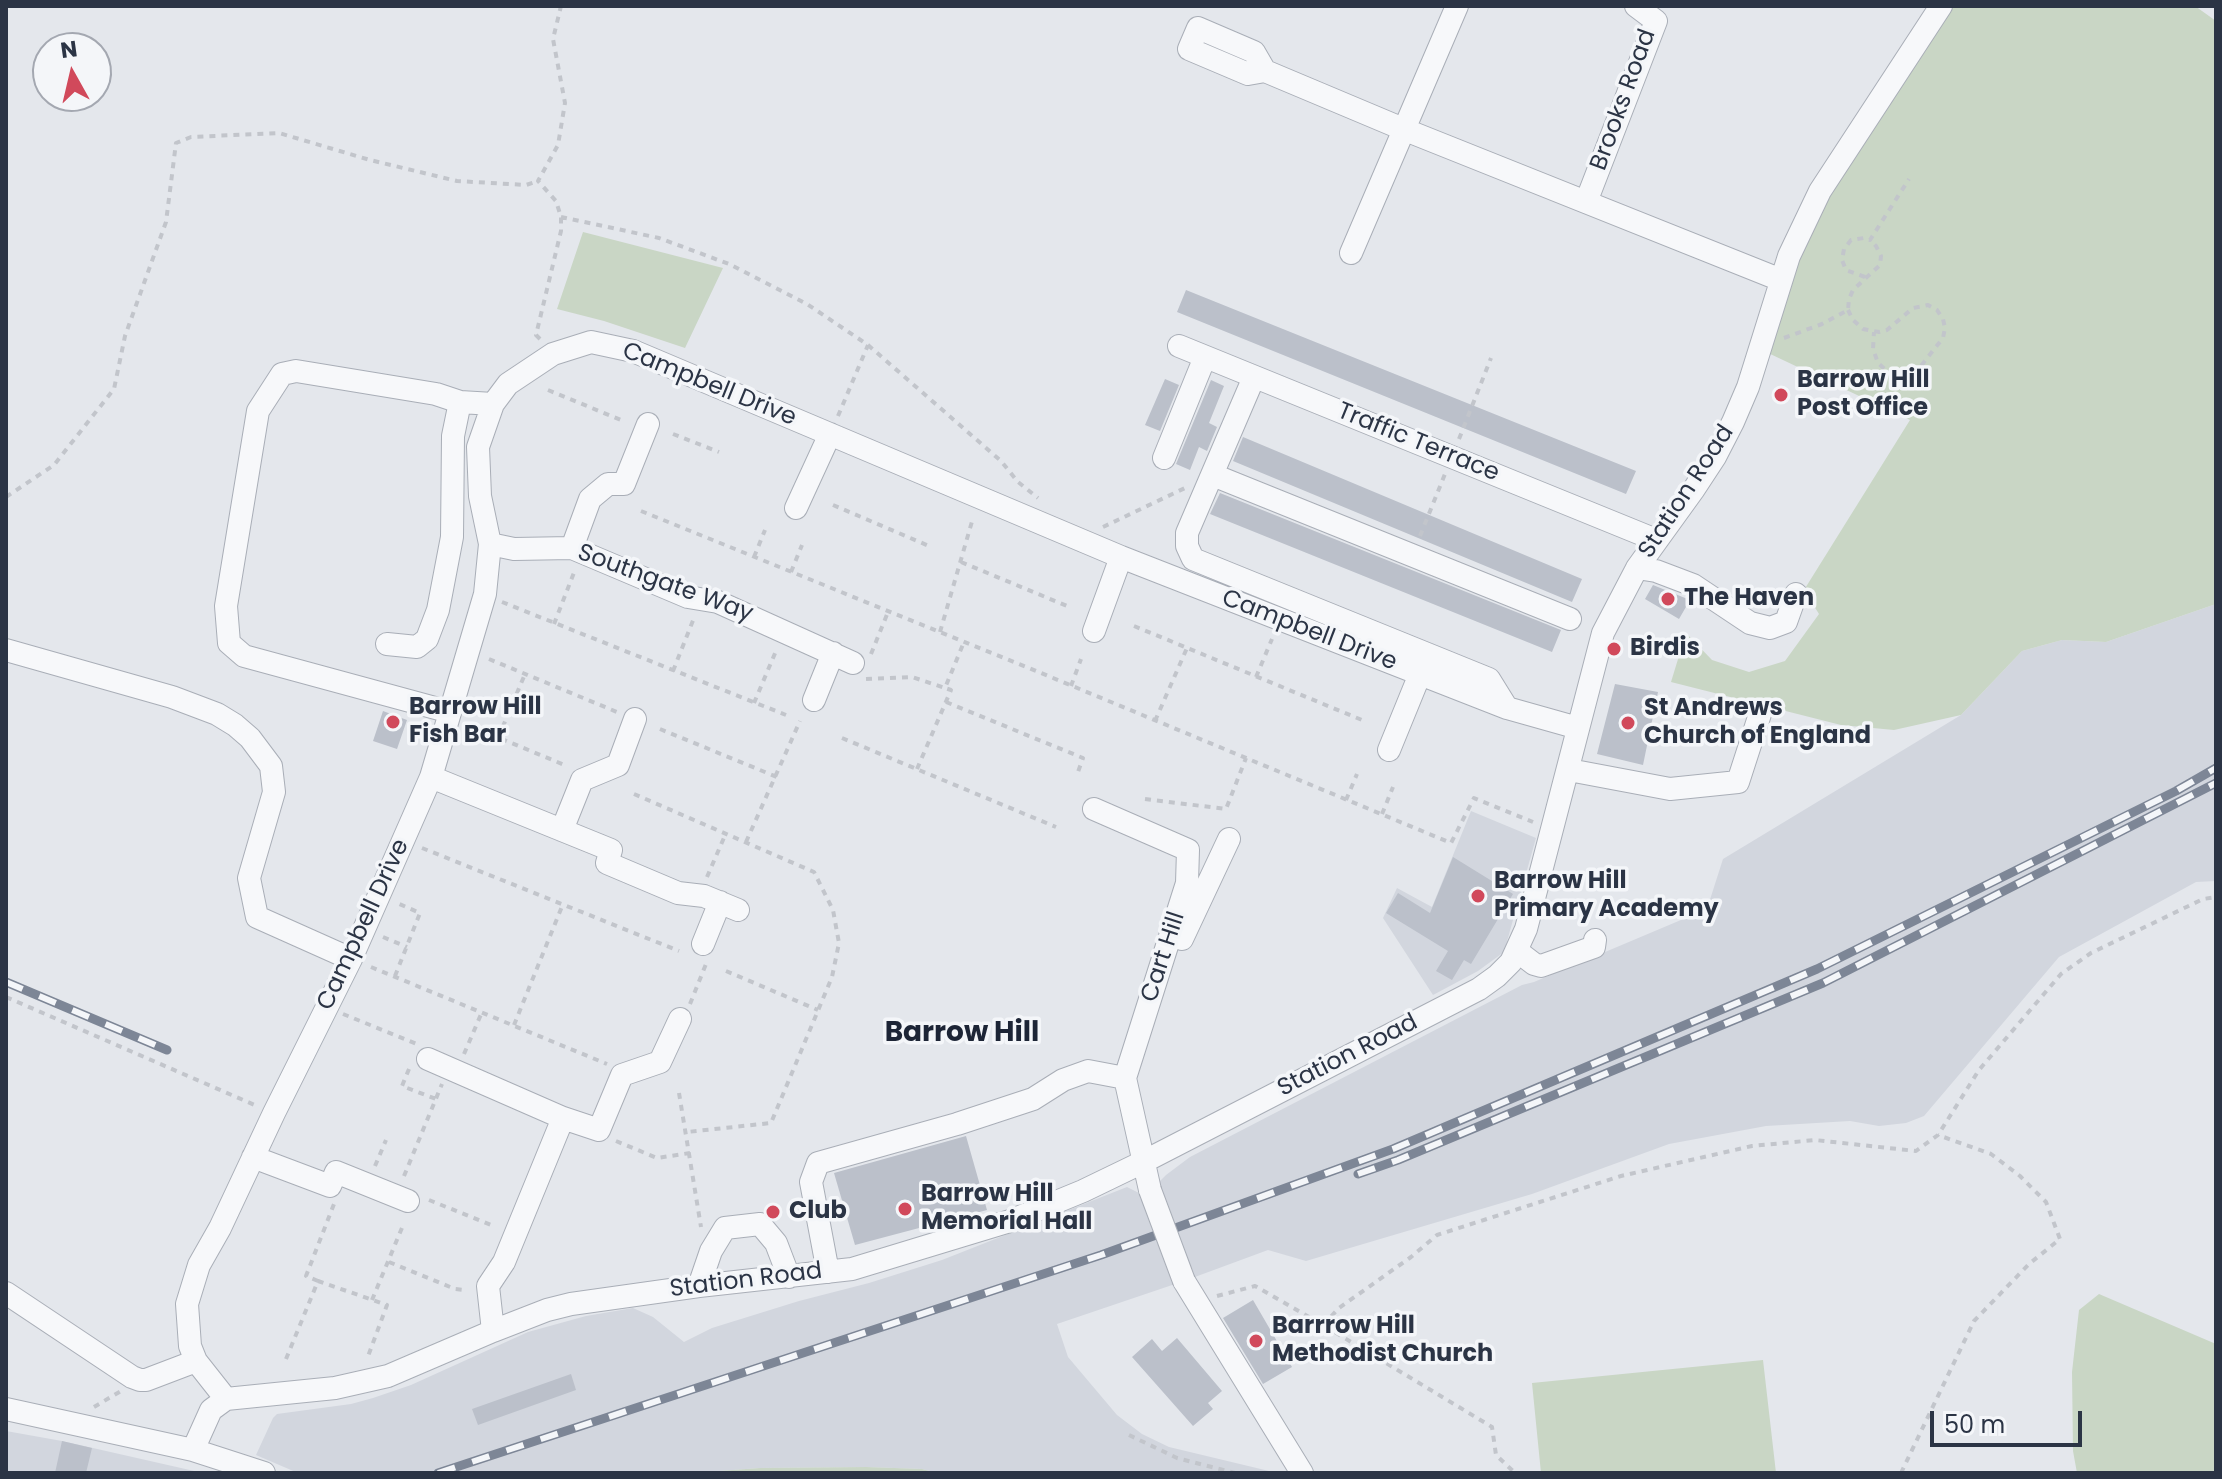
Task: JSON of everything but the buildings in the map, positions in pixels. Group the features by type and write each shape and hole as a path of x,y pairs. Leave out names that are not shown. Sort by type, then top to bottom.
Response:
{"street":[{"path":"1351,253 1457,6"},
{"name":"Brooks Road","path":"1586,202 1656,21 1636,6"},
{"name":"Station Road","path":"226,1399 335,1388 388,1376 493,1331 571,1304 852,1269 1010,1221 1143,1162 1479,989 1505,969 1526,929 1603,633 1637,568 1715,457 1748,387 1781,280 1820,191 1941,6"},
{"name":"Brooks Road","path":"1265,71 1781,280"},
{"name":"Campbell Drive","path":"226,1399 196,1361 190,1346 187,1304 199,1265 351,959 431,777 485,594 490,544 480,496 478,447 493,404 508,384 553,354 591,342 633,351 1121,557 1507,708 1578,728"},
{"name":"Traffic Terrace","path":"1179,346 1656,540"},
{"path":"1164,458 1205,357"},
{"path":"450,712 244,656 229,643 226,606 258,411 282,374 296,371 436,394 460,402 493,404"},
{"path":"1254,377 1187,533 1187,546 1193,559 1489,679 1507,708"},
{"path":"387,644 417,647 427,639 438,610 452,537 453,436 460,402"},
{"path":"575,556 590,499 608,484 624,484 648,424"},
{"path":"796,508 830,434"},
{"path":"1213,475 1570,619"},
{"name":"Southgate Way","path":"490,544 575,556 688,597 718,602 856,663"},
{"path":"1094,631 1121,557"},
{"path":"1637,568 1656,571 1693,585 1750,623 1770,628 1786,622 1796,594"},
{"path":"6,650 172,697 217,714 250,738 271,766 274,792 249,878 257,917 351,959"},
{"path":"814,700 856,663"},
{"path":"1389,750 1420,674"},
{"path":"1569,770 1670,789 1738,782 1760,714"},
{"path":"562,830 582,780 618,765 626,715"},
{"path":"431,777 611,850 607,863 678,893 704,896 729,906 705,953"},
{"name":"Cart Hill","path":"1094,809 1188,850 1187,883 1125,1078 1150,1190 1184,1281 1302,1473"},
{"path":"1143,1021 1229,839"},
{"path":"1517,951 1541,966 1594,947 1595,940"},
{"path":"419,1055 563,1118 599,1130 622,1075 660,1062 683,1015"},
{"path":"828,1272 811,1182 818,1163 1033,1099 1063,1080 1088,1071 1125,1078"},
{"path":"493,1331 488,1286 504,1262 563,1118"},
{"path":"253,1157 330,1186 336,1172 412,1196"},
{"path":"699,1286 716,1242 725,1228 760,1224 776,1243 789,1277"},
{"path":"6,1293 140,1380 196,1361"},
{"path":"193,1450 211,1410 226,1399"},
{"path":"6,1409 193,1450 264,1473"}],"path":[{"path":"6,497 54,465 114,389 125,336 166,222 176,143 191,137 279,133 457,181 526,185 538,181 558,145 565,103 553,39 561,6"},
{"path":"1870,240 1909,179"},
{"path":"538,181 556,201 561,217 561,231 536,335 553,354"},
{"path":"561,217 659,238 729,264 807,304 868,345 1001,461 1018,482 1043,502"},
{"path":"1865,277 1846,270 1842,260 1844,249 1851,240 1870,240 1881,256 1880,265 1853,290 1849,299 1848,310 1863,329 1874,332 1887,330 1913,308 1928,305 1937,310 1945,328 1943,338 1912,374 1888,372 1878,363 1873,349 1874,332"},
{"path":"1762,342 1790,337 1848,310"},
{"path":"830,434 868,345"},
{"path":"548,390 621,420"},
{"path":"673,434 719,452"},
{"path":"1091,522 1103,527 1213,475"},
{"path":"940,633 980,496"},
{"path":"833,505 929,546"},
{"path":"641,511 1451,843 1474,798 1553,830"},
{"path":"753,557 765,530"},
{"path":"791,572 802,545"},
{"path":"554,624 575,556"},
{"path":"961,562 1067,606"},
{"path":"485,594 786,715"},
{"path":"673,671 696,612"},
{"path":"888,612 856,663 951,690 917,769"},
{"path":"1256,677 1281,620"},
{"path":"1134,626 1362,720"},
{"path":"945,688 964,642"},
{"path":"754,703 778,645"},
{"path":"1155,721 1187,648"},
{"path":"489,659 626,715"},
{"path":"1071,686 1081,659"},
{"path":"498,738 525,674"},
{"path":"946,702 1083,758 1078,772"},
{"path":"450,712 465,724 591,776"},
{"path":"746,842 800,721"},
{"path":"660,729 777,777"},
{"path":"842,738 1056,827"},
{"path":"1145,799 1226,809 1246,758"},
{"path":"1346,800 1357,774"},
{"path":"1382,814 1393,787"},
{"path":"634,794 814,872 833,910 839,943 832,977 771,1123 687,1132"},
{"path":"706,880 726,833"},
{"path":"420,847 679,951"},
{"path":"1323,1325 1339,1308 1437,1235 1621,1176 1752,1146 1815,1140 1916,1151 1938,1135 1979,1070 2061,974 2091,953 2203,899 2216,897"},
{"path":"395,902 420,913 395,976"},
{"path":"514,1025 563,904"},
{"path":"380,936 407,947"},
{"path":"683,1015 705,953"},
{"path":"351,959 630,1073"},
{"path":"726,971 818,1010"},
{"path":"6,997 274,1113"},
{"path":"334,1011 419,1055 402,1086 436,1099"},
{"path":"482,1012 436,1099 412,1196 491,1225"},
{"path":"679,1093 702,1231 716,1242"},
{"path":"1901,1473 1974,1321 2029,1264 2060,1239 2046,1202 2020,1176 1991,1154 1938,1135"},
{"path":"608,1137 657,1158 690,1153"},
{"path":"371,1176 386,1140"},
{"path":"345,1176 306,1276 387,1305 366,1361"},
{"path":"372,1300 404,1223"},
{"path":"389,1262 455,1289 465,1290"},
{"path":"286,1359 318,1281"},
{"path":"1195,1302 1255,1286 1492,1427 1496,1455 1515,1473"},
{"path":"67,1422 140,1380"},
{"path":"1129,1435 1177,1458 1235,1473"}],"shaded area":[{"path":"2216,604 2216,881 2196,882 2059,957 1924,1116 1906,1123 1879,1126 1850,1121 1766,1126 1669,1144 1532,1194 1306,1261 1268,1250 1057,1324 1068,1357 1117,1415 1142,1434 1169,1447 1268,1473 937,1473 922,1469 866,1467 760,1468 692,1473 298,1473 256,1455 277,1414 373,1398 411,1385 528,1332 586,1316 633,1308 653,1317 684,1342 712,1328 942,1260 1127,1187 1141,1194 1159,1189 1159,1182 1190,1157 1522,985 1707,909 1723,859 1961,715 2022,651 2062,640 2106,642"},
{"name":"Barrow Hill Primary Academy","path":"1471,811 1536,838 1504,952 1478,971 1433,995 1383,918 1397,888 1432,907"},
{"path":"6,1431 62,1441 203,1473 6,1473"}],"green space":[{"path":"1953,6 2195,6 2216,21 2216,604 2106,642 2062,640 2022,651 1961,715 1894,730 1841,725 1671,682 1686,633 1712,660 1749,672 1785,661 1819,614 1804,590 1910,420 1766,352 1810,225 1897,85"},
{"path":"583,232 723,268 685,348 557,309"},
{"path":"2099,1294 2216,1344 2216,1473 2077,1473 2073,1451 2072,1372 2079,1310"},
{"path":"1763,1360 1776,1473 1541,1473 1532,1383"},
{"path":"760,1468 922,1469 937,1473 692,1473"}],"railway":[{"path":"438,1473 1101,1255 1393,1149 1817,969 2176,791 2216,768"},
{"path":"1358,1174 1823,983 2216,783"},
{"path":"6,982 167,1050"}],"place":[{"name":"Barrow Hill Post Office","path":"1781,395"},
{"name":"The Haven","path":"1668,599"},
{"name":"Birdis","path":"1614,649"},
{"name":"Barrow Hill Fish Bar","path":"393,722"},
{"name":"St Andrews Church of England","path":"1628,723"},
{"name":"Barrow Hill Primary Academy","path":"1478,896"},
{"name":"Barrow Hill Memorial Hall","path":"905,1209"},
{"name":"Club","path":"773,1212"},
{"name":"Barrrow Hill Methodist Church","path":"1256,1341"}],"district":[{"name":"Barrow Hill","path":"962,1034"}]}
